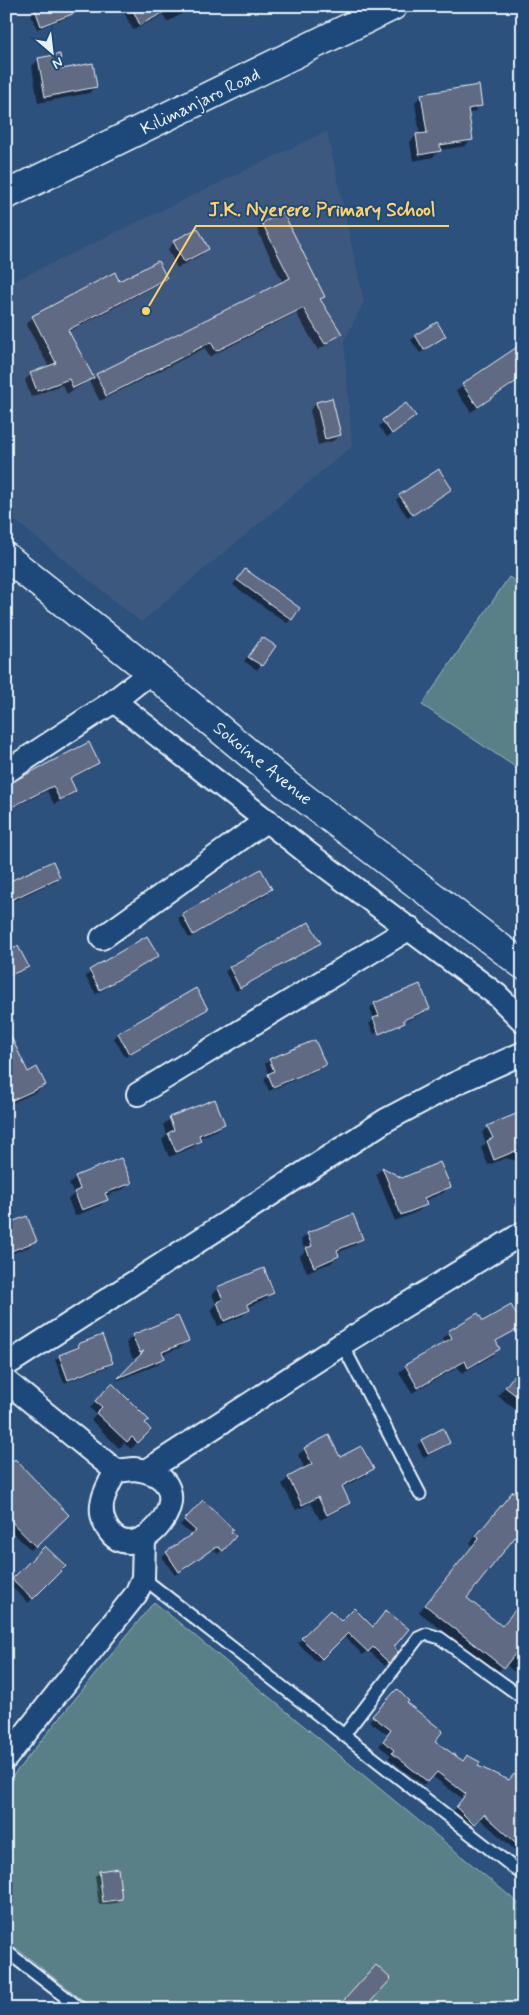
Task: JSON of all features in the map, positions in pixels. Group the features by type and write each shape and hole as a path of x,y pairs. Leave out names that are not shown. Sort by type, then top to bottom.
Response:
{"street":[{"name":"Kilimanjaro Road","path":"6,195 393,6"},
{"name":"Sokoine Avenue","path":"6,557 151,672 287,785 523,965"},
{"path":"6,772 114,701 151,672"},
{"path":"114,701 497,995 523,1020"},
{"path":"102,938 267,820"},
{"path":"138,1094 410,928"},
{"path":"6,1364 386,1120 454,1084 523,1053"},
{"path":"148,1470 342,1344 523,1232"},
{"path":"6,1381 116,1471 134,1468 148,1470 161,1478 169,1488"},
{"path":"116,1471 102,1496 100,1511 104,1525 113,1538 126,1542 144,1540 156,1531 166,1516 170,1499 169,1488 174,1471 190,1442"},
{"path":"6,1758 129,1604 143,1578 144,1540"}],"lane":[{"path":"342,1344 420,1494"},
{"path":"143,1578 523,1875"},
{"path":"344,1735 418,1638 427,1634 434,1634 523,1698"},
{"path":"6,1951 81,2009"}],"shaded area":[{"path":"327,131 364,302 344,341 352,446 141,622 6,513 6,285"}],"green space":[{"path":"509,577 523,586 523,772 422,705"},
{"path":"154,1602 523,1907 523,2009 94,2009 6,1940 6,1784"}],"building":[{"path":"43,6 88,6 88,8 41,26 35,9"},
{"path":"131,6 176,6 140,25"},
{"path":"60,54 62,69 93,63 97,87 45,97 38,58"},
{"path":"479,85 482,106 468,109 473,140 440,145 441,151 419,155 416,134 427,133 421,94"},
{"path":"283,212 325,297 320,299 342,334 325,344 303,308 216,351 211,342 106,396 96,374 290,278 262,223"},
{"path":"198,228 209,249 184,262 173,241"},
{"path":"158,261 167,278 68,330 94,378 73,388 69,379 37,391 30,373 56,363 32,316 115,272 119,281"},
{"path":"437,322 446,336 424,350 415,335"},
{"path":"523,343 523,377 478,407 462,384"},
{"path":"332,398 341,435 325,439 316,402"},
{"path":"406,403 416,416 392,434 382,420"},
{"path":"439,469 452,489 413,515 399,495"},
{"path":"245,569 300,608 292,620 237,580"},
{"path":"262,637 276,646 262,666 248,657"},
{"path":"89,742 99,763 70,778 76,791 60,800 53,786 6,810 6,785"},
{"path":"53,861 60,877 11,900 6,890 6,883"},
{"path":"261,869 272,889 193,935 182,914"},
{"path":"309,922 321,943 240,988 229,967"},
{"path":"147,936 159,956 100,990 89,970"},
{"path":"18,946 29,967 6,977 6,952"},
{"path":"420,984 430,1009 403,1020 405,1023 379,1034 373,1018 379,1016 374,1003"},
{"path":"196,988 208,1009 129,1054 118,1033"},
{"path":"6,1026 28,1072 37,1067 46,1085 6,1103 6,1082 13,1078 6,1064"},
{"path":"315,1040 326,1065 273,1087 268,1074 274,1071 269,1059"},
{"path":"215,1099 225,1124 199,1135 201,1141 176,1152 168,1133 174,1130 169,1117"},
{"path":"523,1111 523,1140 517,1143 520,1149 494,1160 487,1141 493,1138 487,1126"},
{"path":"121,1158 132,1183 105,1193 108,1200 82,1210 74,1192 80,1189 75,1176"},
{"path":"440,1162 451,1187 424,1198 427,1205 401,1215 382,1167 402,1178"},
{"path":"353,1214 363,1239 337,1250 339,1256 314,1267 306,1248 312,1246 307,1233"},
{"path":"27,1216 37,1241 6,1253 6,1224"},
{"path":"264,1268 274,1293 247,1304 250,1310 224,1321 217,1302 223,1299 217,1287"},
{"path":"511,1305 523,1326 496,1341 500,1349 468,1368 465,1361 418,1388 405,1365 452,1338 448,1331 478,1313 483,1321"},
{"path":"178,1316 189,1341 162,1352 165,1358 118,1378 144,1351 140,1353 132,1335"},
{"path":"102,1335 113,1363 68,1380 59,1355 79,1347 78,1344"},
{"path":"523,1364 523,1401 505,1387"},
{"path":"112,1383 149,1420 145,1423 151,1430 138,1443 132,1437 127,1442 96,1413 102,1407 95,1401"},
{"path":"443,1428 450,1443 428,1454 421,1440"},
{"path":"329,1435 340,1457 361,1446 374,1469 342,1486 350,1503 327,1515 318,1497 302,1505 288,1477 312,1464 304,1448"},
{"path":"15,1459 69,1515 36,1547 6,1516 6,1467"},
{"path":"513,1491 523,1499 523,1527 467,1598 502,1626 523,1600 523,1644 504,1668 425,1605 479,1538 476,1536"},
{"path":"203,1500 233,1529 231,1532 236,1536 223,1551 218,1547 214,1548 179,1572 166,1552 196,1531 184,1520"},
{"path":"45,1546 66,1566 33,1599 12,1579"},
{"path":"354,1608 373,1627 386,1610 409,1629 394,1647 398,1652 389,1663 373,1647 368,1652 348,1633 322,1659 301,1638 330,1610 341,1621"},
{"path":"397,1689 409,1701 407,1703 443,1731 435,1741 463,1761 467,1755 480,1762 478,1766 509,1780 514,1774 523,1781 523,1849 484,1814 474,1825 456,1807 466,1794 437,1772 428,1782 392,1753 394,1750 383,1741 391,1730 372,1716"},
{"path":"118,1868 122,1899 103,1902 99,1871"},
{"path":"376,1965 391,1979 364,2009 336,2009"}],"place":[{"name":"J.K. Nyerere Primary School","path":"146,311"}]}
